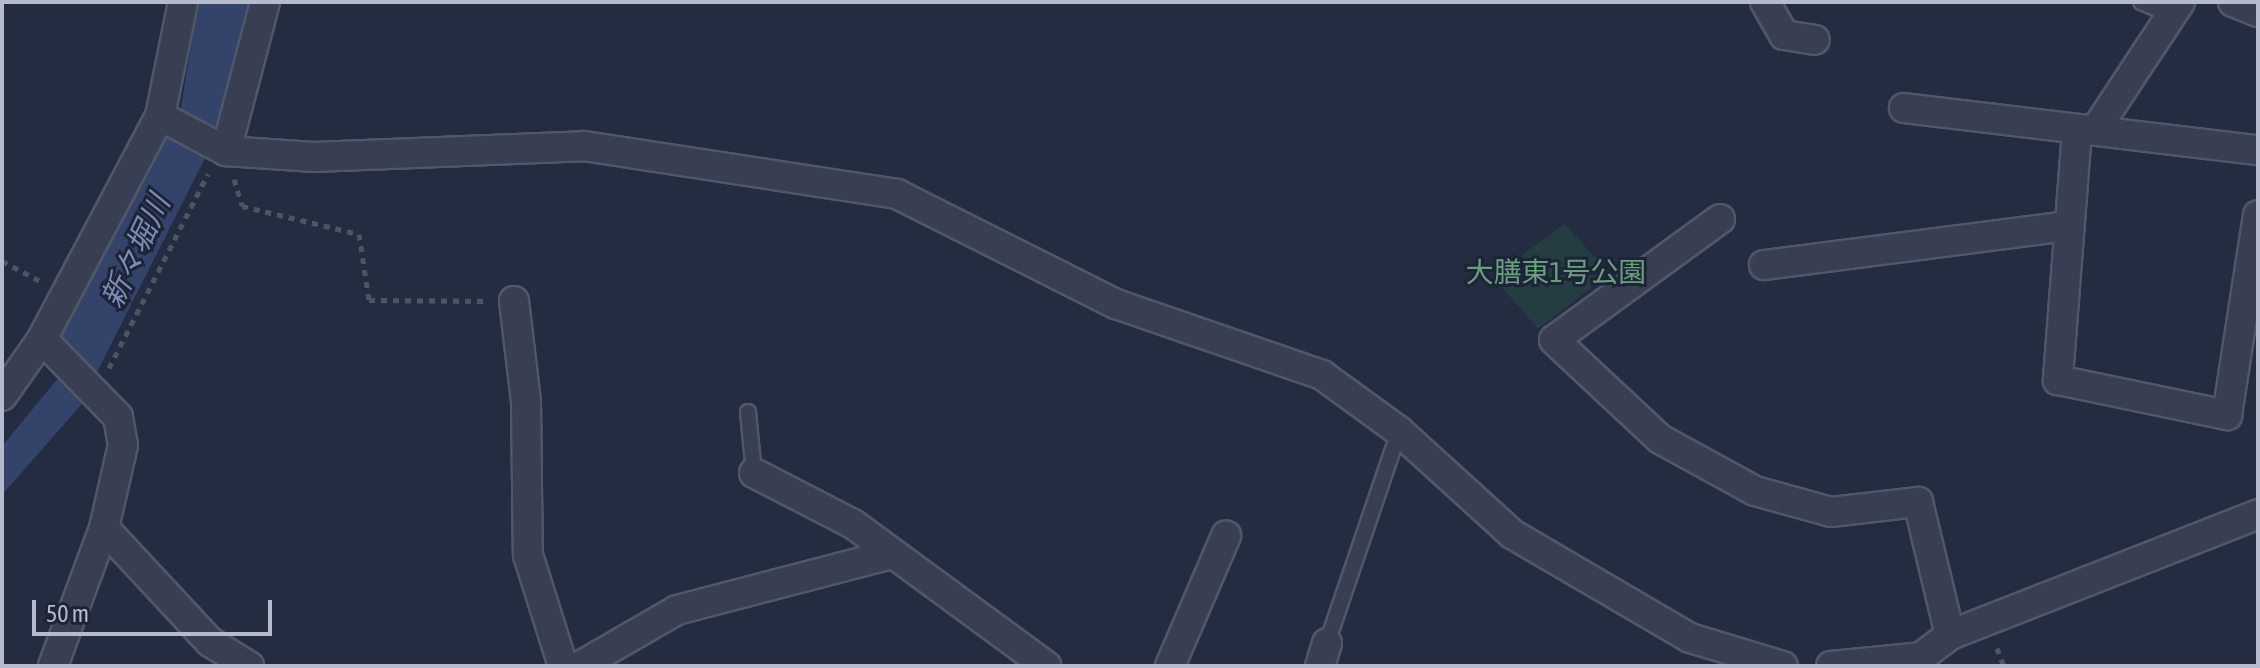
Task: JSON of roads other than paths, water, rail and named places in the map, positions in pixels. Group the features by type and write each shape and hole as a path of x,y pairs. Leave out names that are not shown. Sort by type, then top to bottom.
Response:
{"street":[{"path":"2,396 48,347 65,295 160,116 183,2"},
{"path":"226,151 265,2"},
{"path":"1765,2 1784,35 1815,40"},
{"path":"2233,2 2258,12"},
{"path":"2175,8 2086,130 2067,226 2058,380 2227,415 2258,215"},
{"path":"1904,108 2258,150"},
{"path":"160,116 226,151 314,157 584,146 897,194 1116,304 1322,375 1399,431 1535,548 1690,638 1783,666"},
{"path":"1720,219 1554,340 1660,439 1755,491 1831,512 1918,502 1950,635"},
{"path":"1764,265 2067,226"},
{"path":"514,301 526,402 528,555 563,666"},
{"path":"48,347 118,417 123,445 104,528 53,666"},
{"path":"754,473 853,524 1046,666"},
{"path":"1831,666 1921,657 1950,635 2258,514"},
{"path":"104,528 210,642 249,666"},
{"path":"1170,666 1226,536"},
{"path":"580,666 677,610 892,554"}],"lane":[{"path":"2141,2 2175,8"},
{"path":"748,412 754,473"},
{"path":"1324,655 1399,431"}],"water":[{"name":"新々堀川","path":"198,2 250,2 240,61 203,162 80,406 2,495 2,446 59,377 62,334 180,114"}],"park label":[{"name":"大膳東1号公園","path":"1556,272"}]}
